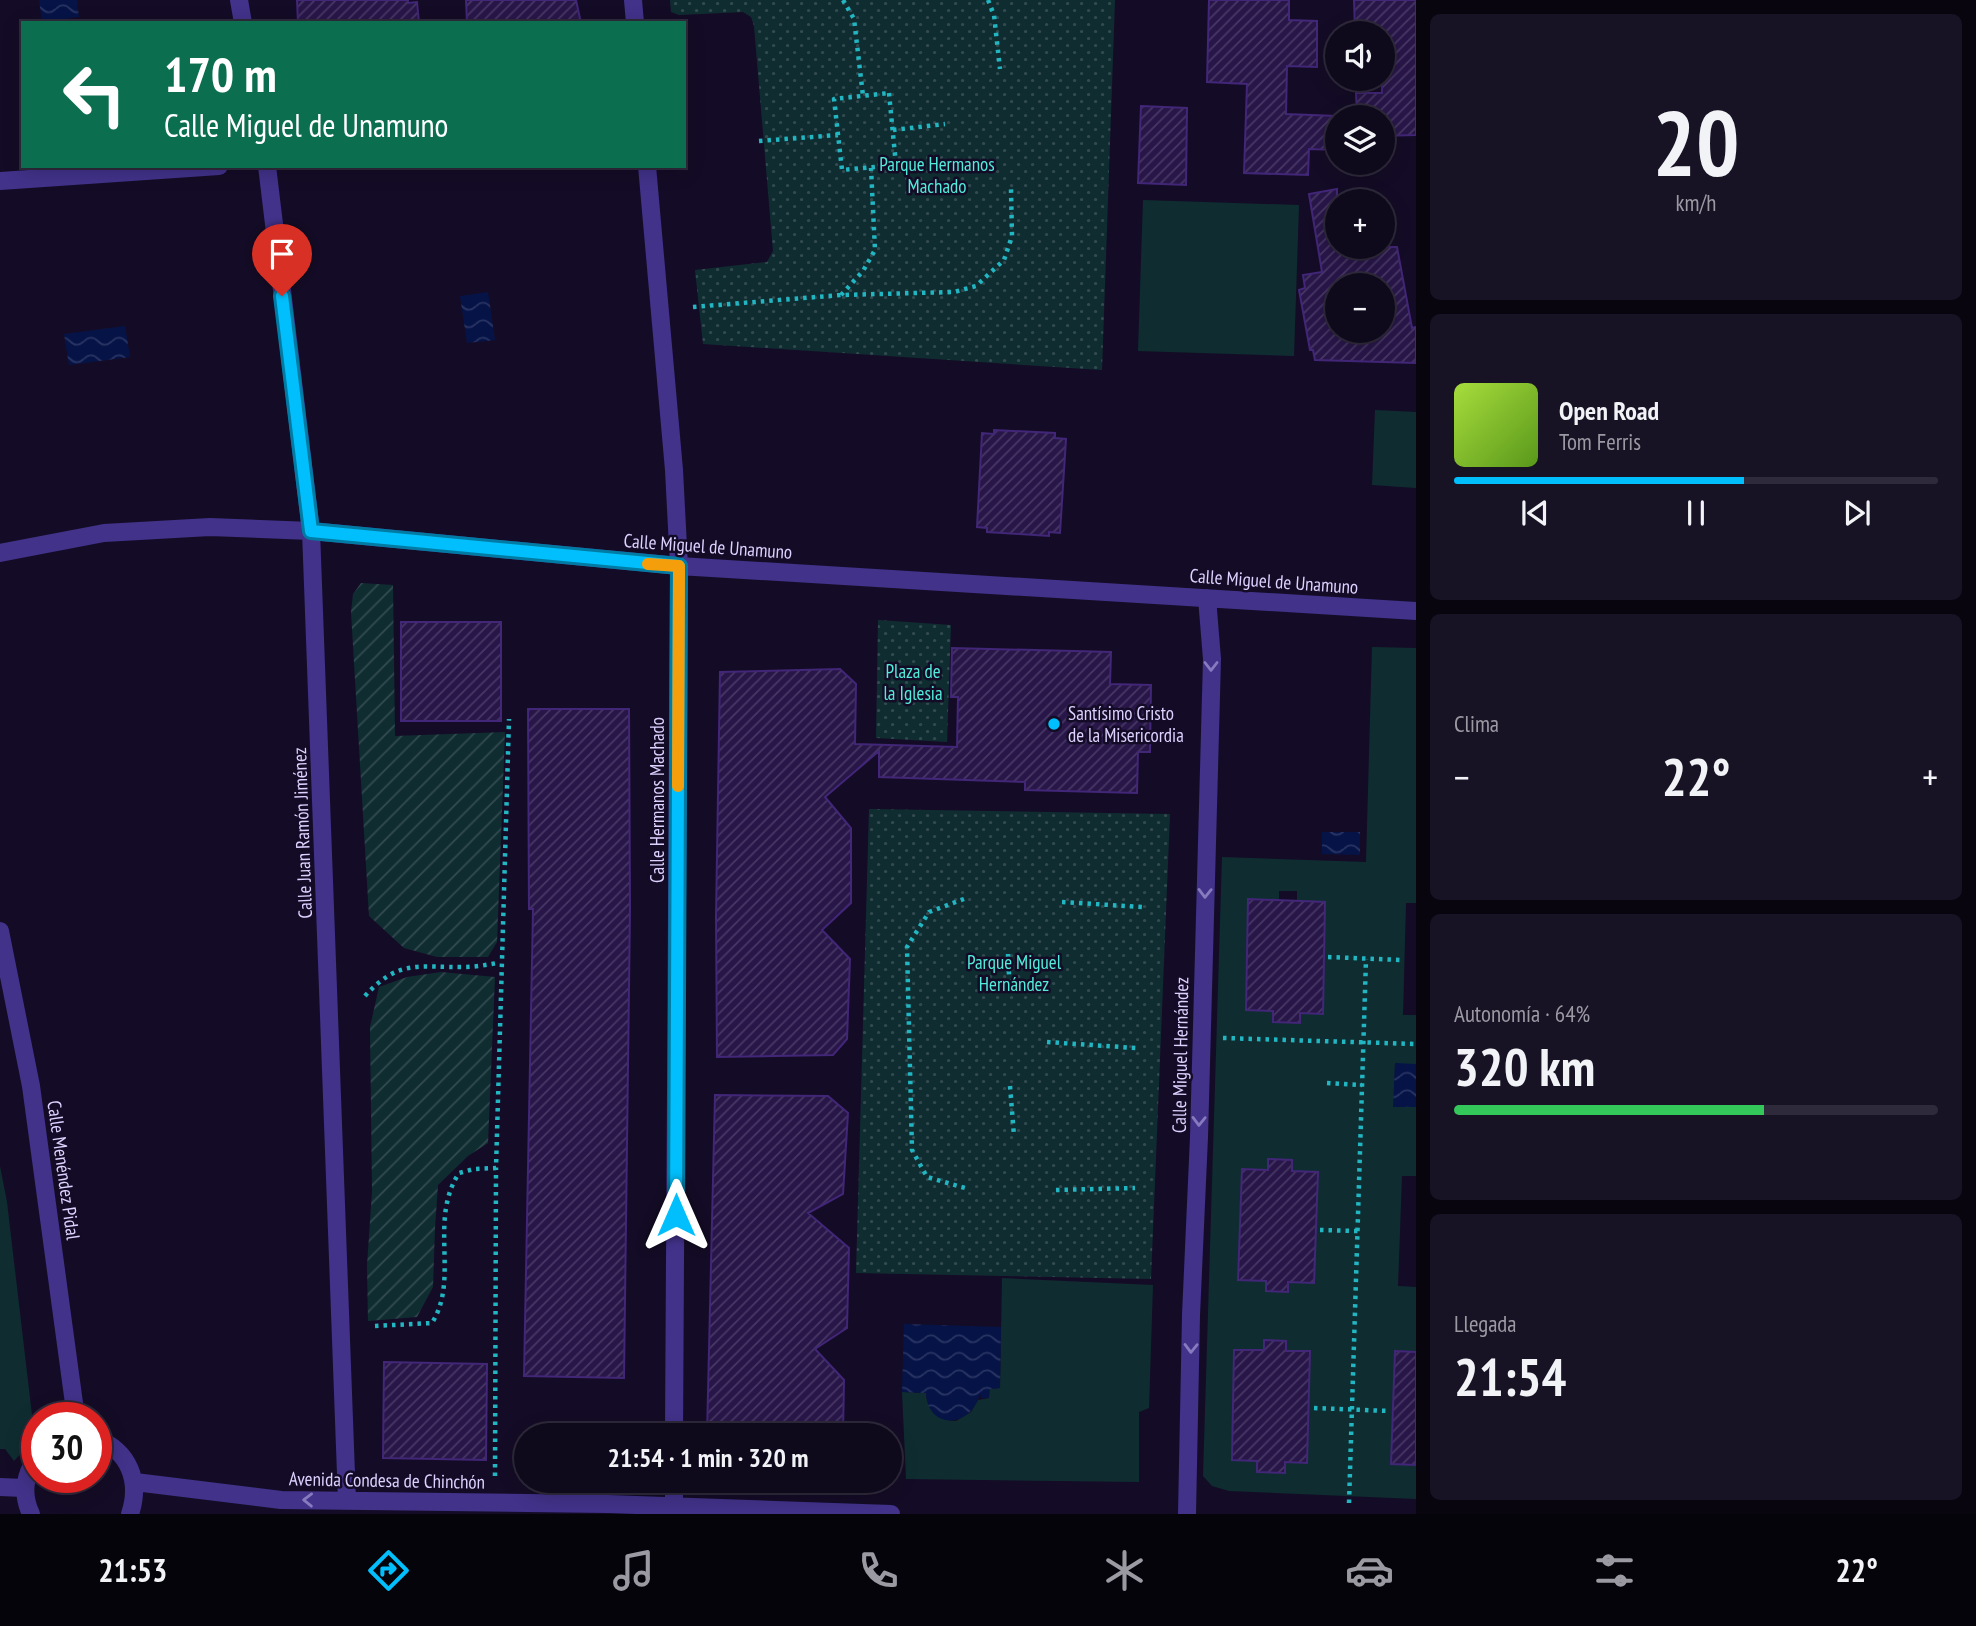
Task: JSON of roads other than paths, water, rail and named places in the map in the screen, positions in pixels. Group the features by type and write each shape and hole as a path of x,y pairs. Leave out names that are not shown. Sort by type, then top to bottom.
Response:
{"street":[{"path":"239,0 243,21"},
{"path":"633,0 635,21"},
{"path":"0,181 190,168"},
{"name":"Calle Juan Ramón Jiménez","path":"267,168 311,531 348,1501"},
{"name":"Calle Hermanos Machado","path":"647,168 674,470 679,566 674,1423"},
{"name":"Calle Miguel de Unamuno","path":"0,553 104,533 210,527 311,531 679,566 1416,611"},
{"name":"Calle Miguel Hernández","path":"1187,1514 1212,659 1207,598"},
{"name":"Calle Menéndez Pidal","path":"0,930 31,1086 74,1402"},
{"path":"112,1446 130,1467 135,1482 135,1498 130,1514"},
{"name":"Avenida Condesa de Chinchón","path":"135,1482 281,1500 891,1514"},
{"path":"0,1487 21,1488"},
{"path":"25,1493 31,1514"},
{"path":"674,1493 674,1511"}],"water":[{"path":"39,0 77,0 79,17 42,21"},
{"path":"488,292 495,340 467,343 460,296"},
{"path":"125,326 130,357 69,365 64,334"},
{"path":"1322,832 1360,832 1360,855 1322,854"},
{"path":"1395,1063 1416,1064 1416,1107 1393,1107"},
{"path":"904,1324 1001,1327 1000,1388 990,1389 989,1398 981,1398 980,1393 975,1405 960,1418 942,1419 934,1414 926,1393 902,1392"}],"place":[{"name":"Santísimo Cristo de la Misericordia","path":"1054,724"}],"park label":[{"name":"Parque Hermanos Machado","path":"937,175"},
{"name":"Plaza de la Iglesia","path":"913,682"},
{"name":"Parque Miguel Hernández","path":"1014,973"}]}
